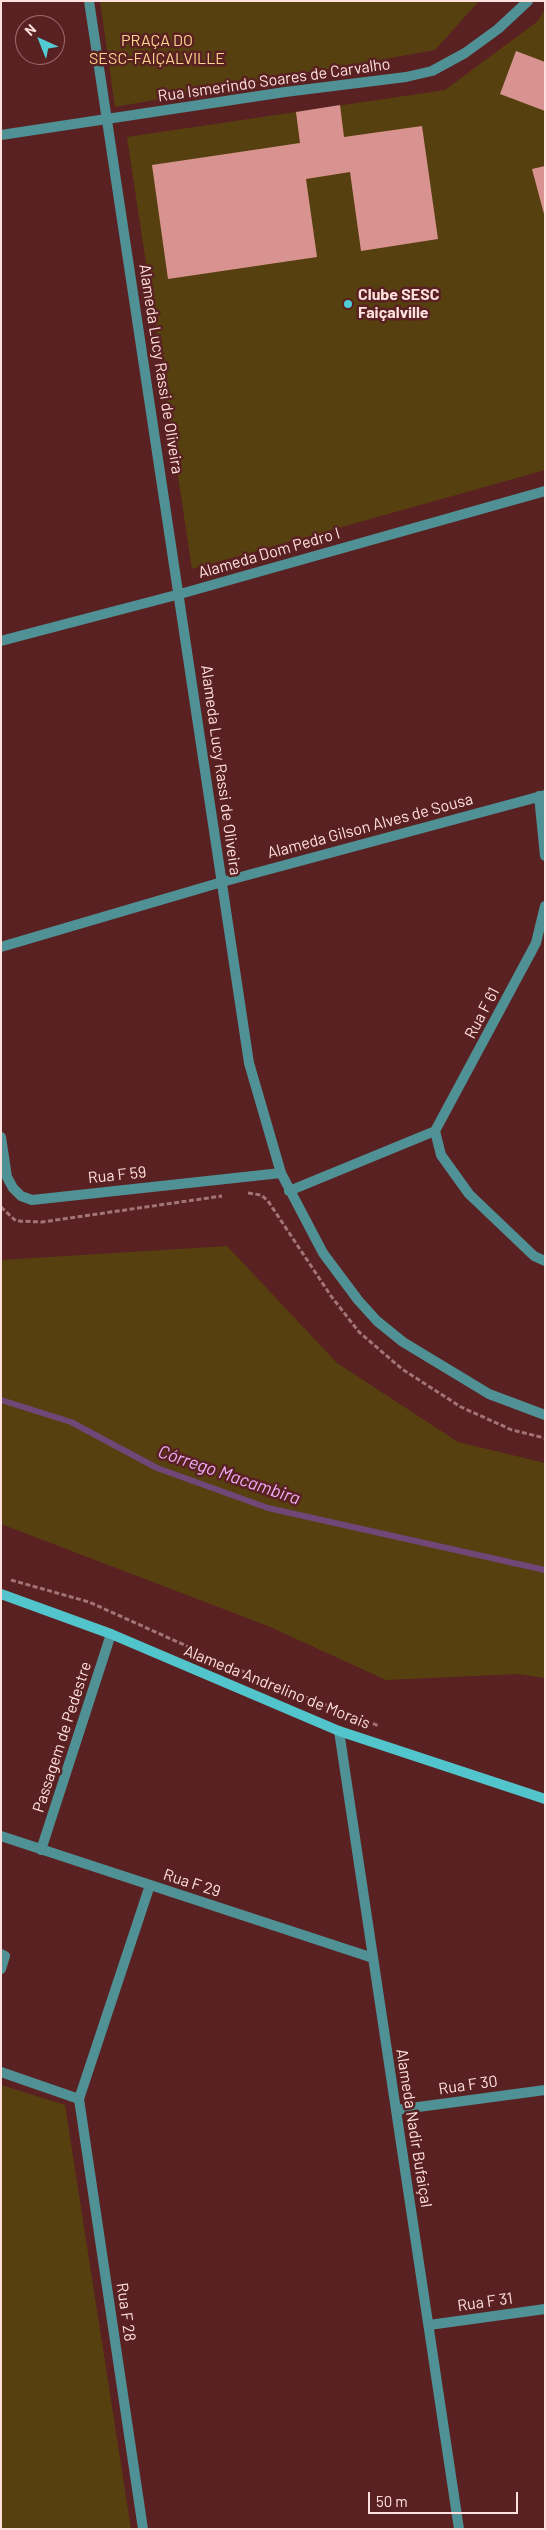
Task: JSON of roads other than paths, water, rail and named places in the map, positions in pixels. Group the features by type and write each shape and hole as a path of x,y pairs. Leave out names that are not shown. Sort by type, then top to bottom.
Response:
{"street":[{"name":"Alameda Lucy Rassi de Oliveira","path":"89,1 180,594 249,1062 281,1173 323,1253 377,1321 403,1342 489,1394 545,1415"},
{"name":"Rua Ismerindo Soares de Carvalho","path":"1,135 284,92 406,77 432,71 472,48 504,24 528,1"},
{"name":"Alameda Dom Pedro I","path":"1,641 180,594 545,491"},
{"name":"Alameda Gilson Alves de Sousa","path":"1,947 222,882 542,795"},
{"path":"542,795 545,856"},
{"name":"Rua F 61","path":"435,1131 536,944 545,906"},
{"path":"289,1191 435,1131 441,1155 469,1194 534,1256 545,1261"},
{"name":"Rua F 59","path":"1,1137 7,1177 13,1188 21,1196 32,1200 281,1173"},
{"name":"Alameda Andrelino de Morais","path":"1,1594 111,1634 339,1731 545,1799"},
{"name":"Passagem de Pedestre","path":"41,1850 111,1634"},
{"name":"Alameda Nadir Bufaiçal","path":"339,1731 459,2529"},
{"name":"Rua F 29","path":"1,1836 373,1958"},
{"name":"Rua F 28","path":"143,2529 79,2099 150,1885"},
{"path":"1,1954 5,1956 1,1969"},
{"path":"1,2072 79,2099"},
{"name":"Rua F 30","path":"396,2110 545,2090"},
{"name":"Rua F 31","path":"429,2325 545,2309"}],"waterway":[{"name":"Córrego Macambira","path":"1,1400 71,1422 157,1468 268,1508 545,1570"}],"place":[{"name":"Clube SESC Faiçalville","path":"348,304"}],"park label":[{"name":"PRAÇA DO SESC-FAIÇALVILLE","path":"157,50"}]}
